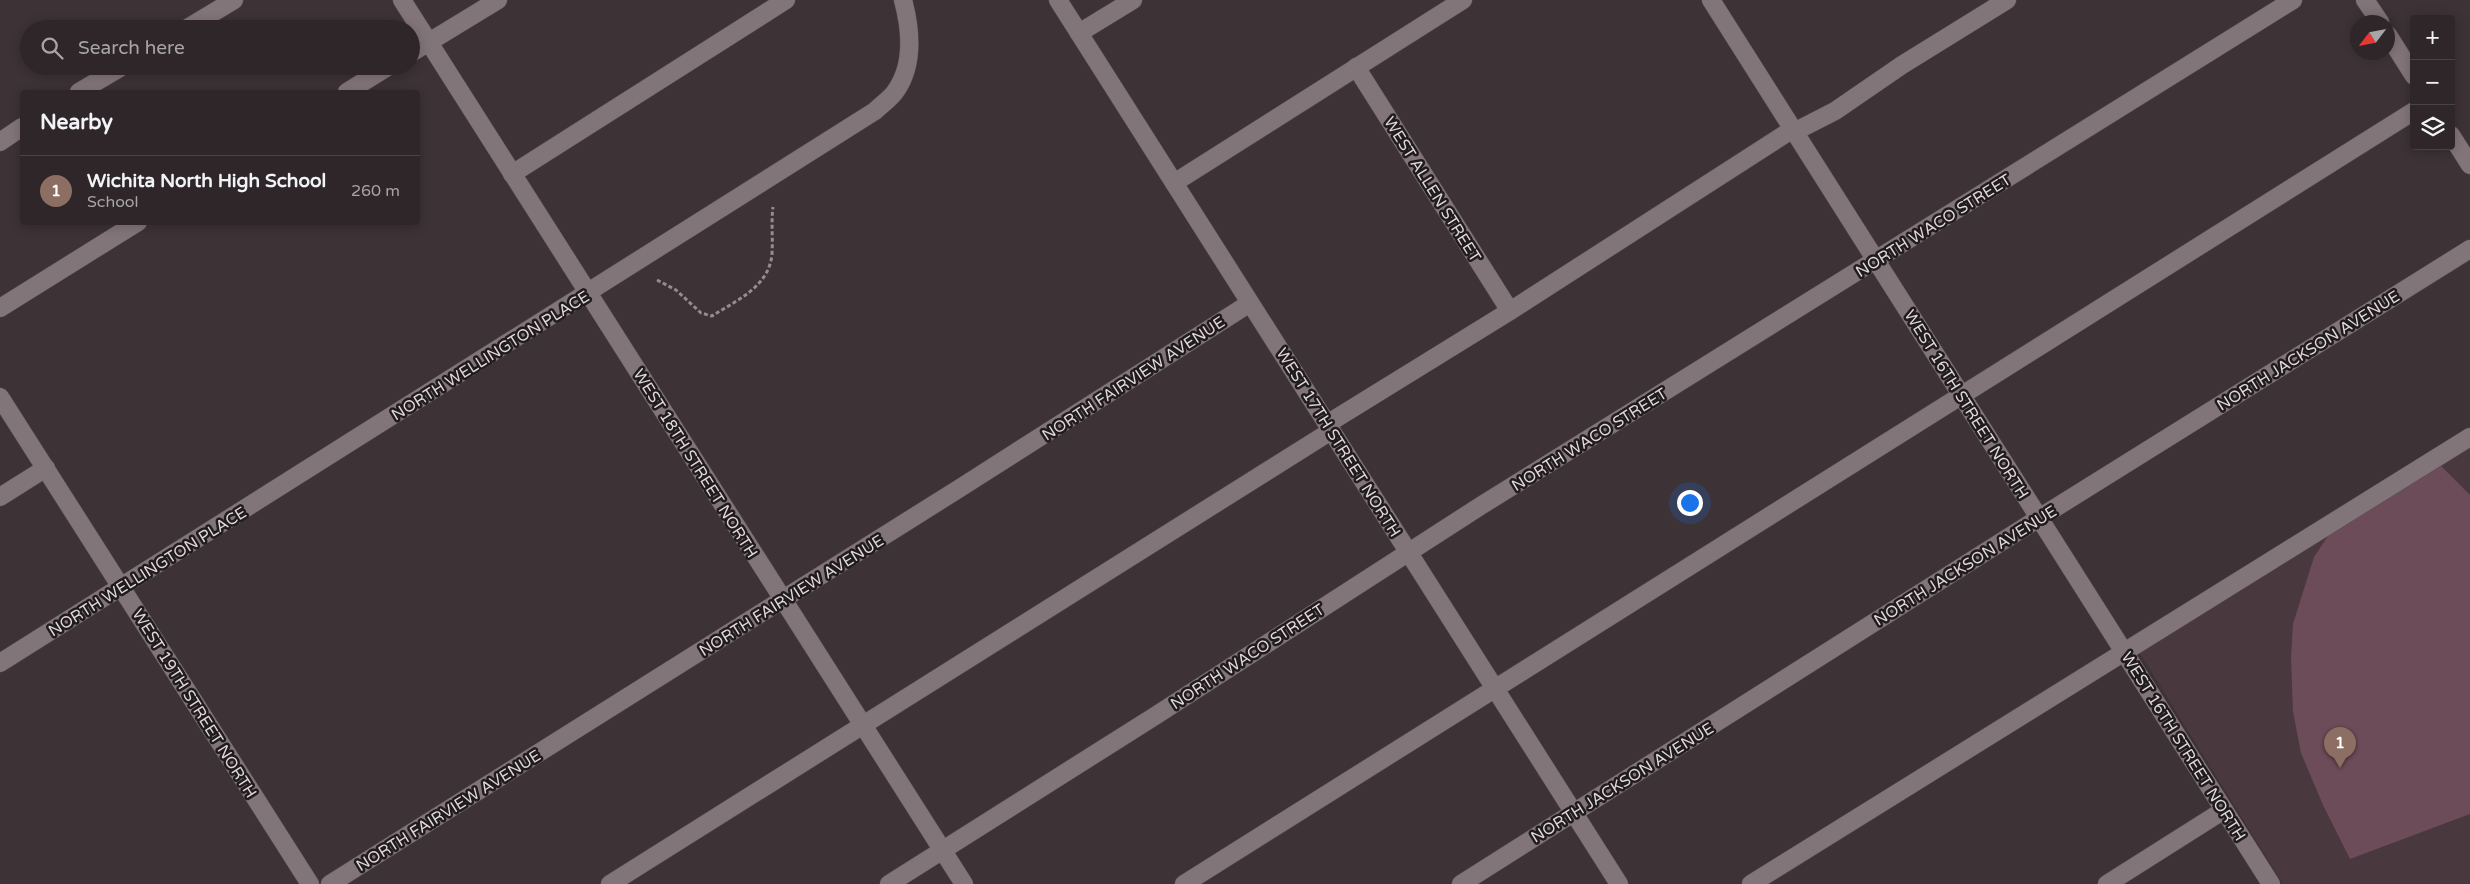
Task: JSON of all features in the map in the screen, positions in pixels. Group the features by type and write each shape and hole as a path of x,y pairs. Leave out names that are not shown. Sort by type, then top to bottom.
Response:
{"street":[{"path":"201,20 234,0"},
{"name":"WEST 18TH STREET NORTH","path":"402,0 415,20"},
{"path":"420,47 498,0"},
{"path":"512,174 786,0"},
{"name":"NORTH WELLINGTON PLACE","path":"0,663 875,111 895,92 905,70 910,46 908,17 903,0"},
{"name":"WEST 17TH STREET NORTH","path":"1058,0 1619,884"},
{"path":"1079,33 1133,0"},
{"path":"1174,183 1463,0"},
{"name":"WEST 16TH STREET NORTH","path":"1711,0 2271,884"},
{"path":"610,884 863,725 1793,130 1835,111 1902,65 2007,0"},
{"name":"NORTH WACO STREET","path":"889,884 1409,552 2293,0"},
{"path":"2365,0 2375,15"},
{"name":"WEST 18TH STREET NORTH","path":"420,28 964,884"},
{"path":"2395,46 2410,70"},
{"name":"WEST ALLEN STREET","path":"1356,67 1510,311"},
{"path":"82,90 108,75"},
{"path":"350,90 374,75"},
{"path":"1184,884 2410,113"},
{"path":"0,142 20,128"},
{"path":"2455,142 2470,166"},
{"path":"0,308 133,225"},
{"name":"NORTH JACKSON AVENUE","path":"1461,884 2039,518 2470,249"},
{"name":"NORTH FAIRVIEW AVENUE","path":"330,884 1250,303"},
{"name":"WEST 19TH STREET NORTH","path":"0,396 310,884"},
{"path":"1752,884 2470,437"},
{"path":"0,498 46,468"},
{"path":"2107,884 2224,810"}],"path":[{"path":"657,280 676,290 701,313 712,316 756,287 767,274 772,254 773,207"}],"shaded area":[{"path":"2470,446 2470,884 2283,884 2139,652"},
{"path":"2440,465 2470,495 2470,814 2350,859 2323,805 2301,753 2293,712 2291,657 2293,624 2314,557 2330,533"}],"place":[{"name":"Wichita North High School","path":"2340,768"}]}
